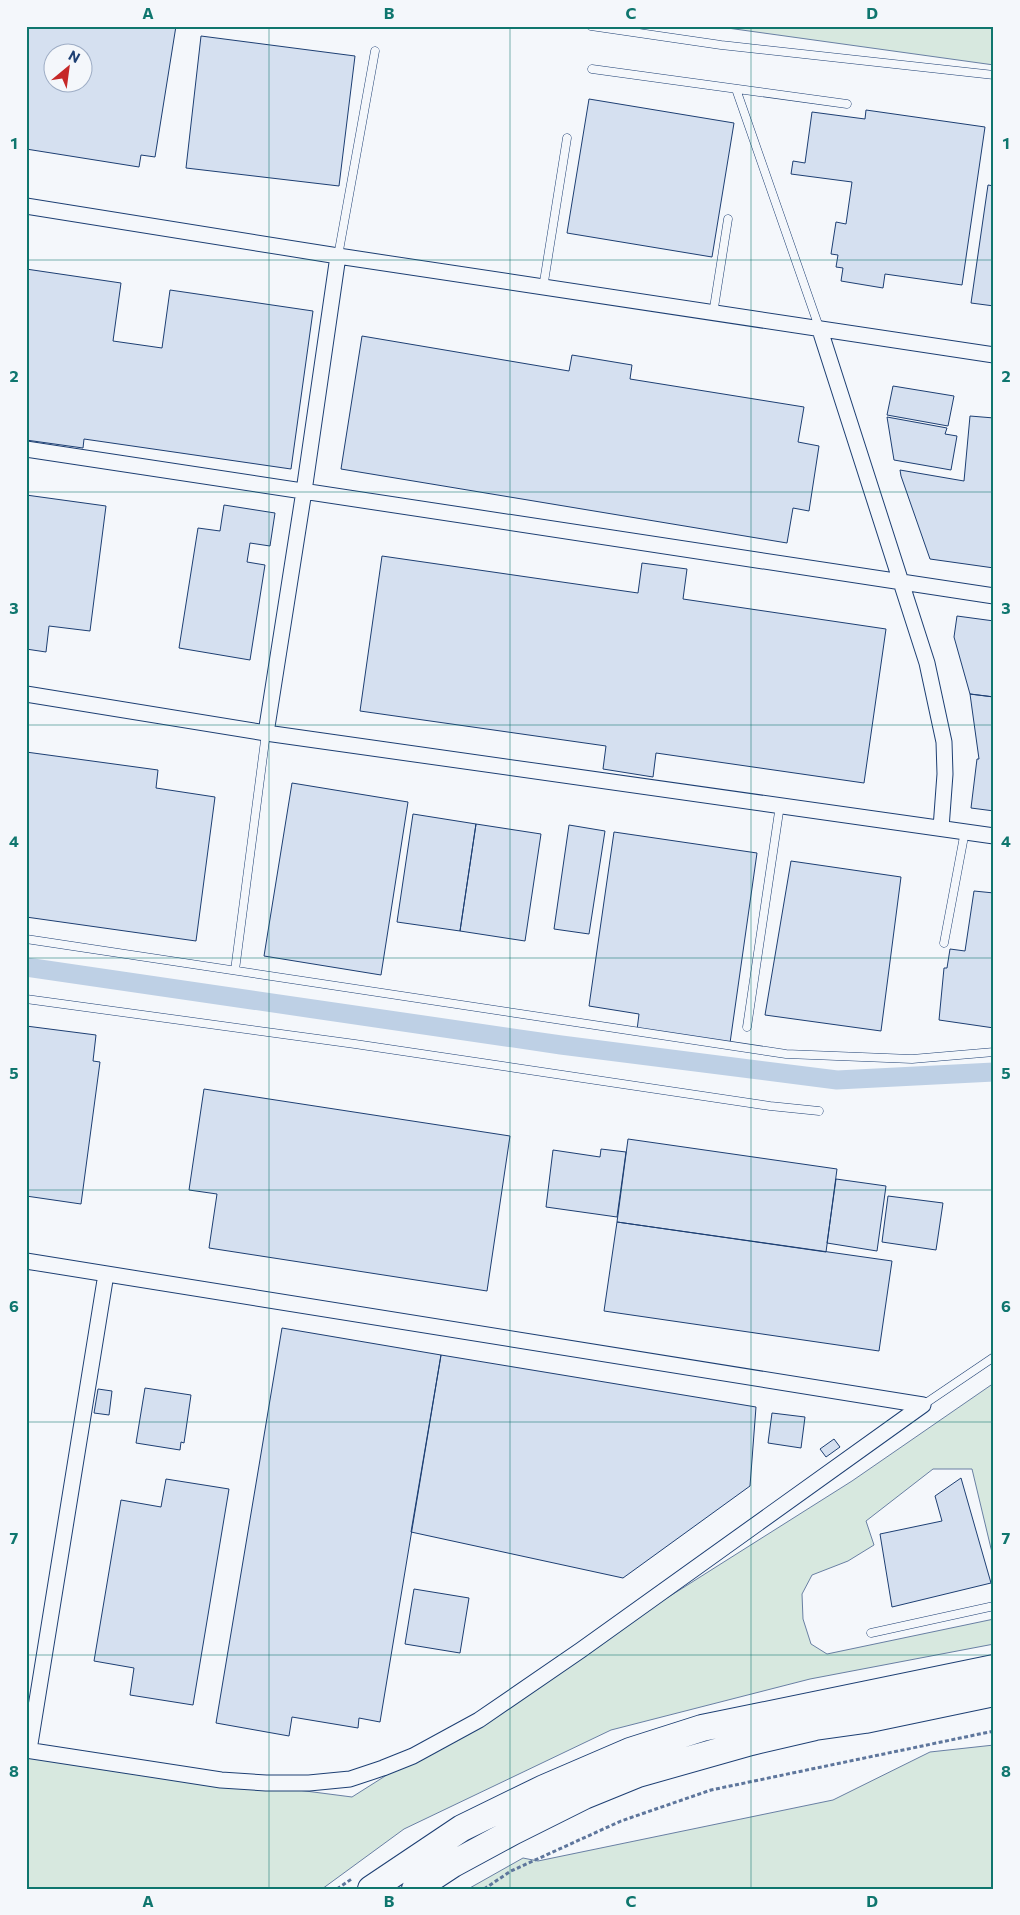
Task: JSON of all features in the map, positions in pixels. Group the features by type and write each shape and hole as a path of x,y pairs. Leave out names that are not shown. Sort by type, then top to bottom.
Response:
{"highway":[{"path":"372,1889 462,1828 544,1788 630,1751 734,1720 994,1668"},
{"path":"414,1889 453,1864 514,1831 584,1796 638,1774 751,1742 815,1727 865,1720 994,1693"}],"street":[{"path":"26,206 543,288 994,355"},
{"path":"266,733 338,256"},
{"path":"820,330 927,663 944,742 945,774 941,828"},
{"path":"26,449 994,596"},
{"path":"26,694 266,733 994,836"},
{"path":"26,1262 924,1405"},
{"path":"106,1274 27,1750 221,1780 266,1783 309,1783 350,1779 384,1768 413,1756 479,1720 924,1405"}],"lane":[{"path":"591,26 721,45 994,75"},
{"path":"338,256 375,51"},
{"path":"592,69 847,104"},
{"path":"736,89 820,330"},
{"path":"543,288 567,138"},
{"path":"713,314 728,219"},
{"path":"235,970 266,733"},
{"path":"747,1027 780,805"},
{"path":"944,943 965,831"},
{"path":"26,939 786,1054 912,1059 994,1052"},
{"path":"26,999 355,1044 770,1106 820,1111"},
{"path":"924,1405 994,1357"},
{"path":"871,1632 994,1606"}],"path":[{"path":"484,1889 511,1871 621,1821 711,1790 994,1731"}],"shaded area":[{"path":"713,26 994,26 994,65"},
{"path":"994,1383 994,1561 972,1469 933,1469 866,1521 874,1545 848,1561 812,1575 802,1594 803,1619 811,1644 827,1654 994,1619 994,1644 810,1679 611,1730 404,1829 322,1889 26,1889 26,1755 352,1797 852,1481"},
{"path":"994,1745 994,1889 468,1889 523,1858 538,1861 833,1800 930,1752"}],"building":[{"path":"26,26 176,26 155,157 141,155 139,167 26,149"},
{"path":"201,36 355,56 339,186 186,168"},
{"path":"589,99 734,123 712,257 567,233"},
{"path":"866,110 985,127 962,285 885,274 883,288 841,281 843,268 836,267 838,255 831,254 836,222 846,224 852,182 791,174 793,161 805,163 812,112 865,119"},
{"path":"988,185 994,186 994,306 971,303"},
{"path":"26,269 121,283 113,341 162,348 170,290 313,311 291,469 84,439 83,448 26,440"},
{"path":"362,336 569,371 572,355 632,365 630,379 804,407 798,442 819,446 809,511 793,508 787,543 341,469"},
{"path":"893,386 954,396 948,426 887,415"},
{"path":"970,416 994,418 994,568 930,559 900,470 964,481"},
{"path":"887,417 947,428 945,434 957,436 951,470 894,460"},
{"path":"26,495 106,506 90,631 49,626 46,652 26,649"},
{"path":"224,505 275,513 270,546 250,543 247,562 265,565 250,660 179,648 198,528 220,531"},
{"path":"382,556 638,593 642,563 687,569 683,599 886,629 864,783 656,753 653,777 603,769 606,746 360,711"},
{"path":"957,616 994,621 994,697 970,694 954,637"},
{"path":"970,694 994,697 994,811 971,808 977,759 979,759"},
{"path":"26,752 158,770 156,788 215,797 196,941 26,917"},
{"path":"292,783 408,802 381,975 264,956"},
{"path":"413,814 476,824 460,931 397,922"},
{"path":"476,824 541,834 525,941 460,931"},
{"path":"569,825 605,831 589,934 554,929"},
{"path":"614,832 757,853 730,1043 637,1030 639,1014 589,1006"},
{"path":"791,861 901,877 881,1031 765,1015"},
{"path":"974,891 994,893 994,1028 939,1020 944,968 947,968 950,949 965,951"},
{"path":"26,1026 96,1035 93,1061 100,1062 81,1204 26,1196"},
{"path":"204,1089 510,1136 487,1291 209,1248 217,1194 189,1190"},
{"path":"628,1139 837,1169 826,1252 617,1222"},
{"path":"601,1149 626,1152 617,1217 546,1207 553,1150 600,1157"},
{"path":"836,1179 886,1186 877,1251 827,1243"},
{"path":"888,1196 943,1203 936,1250 882,1242"},
{"path":"617,1222 892,1261 879,1351 604,1311"},
{"path":"282,1328 441,1355 380,1722 359,1718 358,1728 292,1717 289,1736 216,1723"},
{"path":"441,1355 756,1407 750,1486 623,1578 411,1532"},
{"path":"145,1388 191,1395 184,1443 181,1442 180,1450 136,1443"},
{"path":"98,1389 112,1391 109,1415 94,1413"},
{"path":"772,1413 805,1417 801,1448 768,1443"},
{"path":"834,1439 840,1447 826,1457 820,1449"},
{"path":"961,1478 991,1583 892,1607 880,1534 942,1521 935,1496"},
{"path":"166,1479 229,1489 193,1705 130,1695 134,1668 94,1661 121,1500 161,1507"},
{"path":"414,1589 469,1598 460,1653 405,1644"}],"waterway":[{"path":"26,967 561,1045 837,1080 994,1072"}]}
